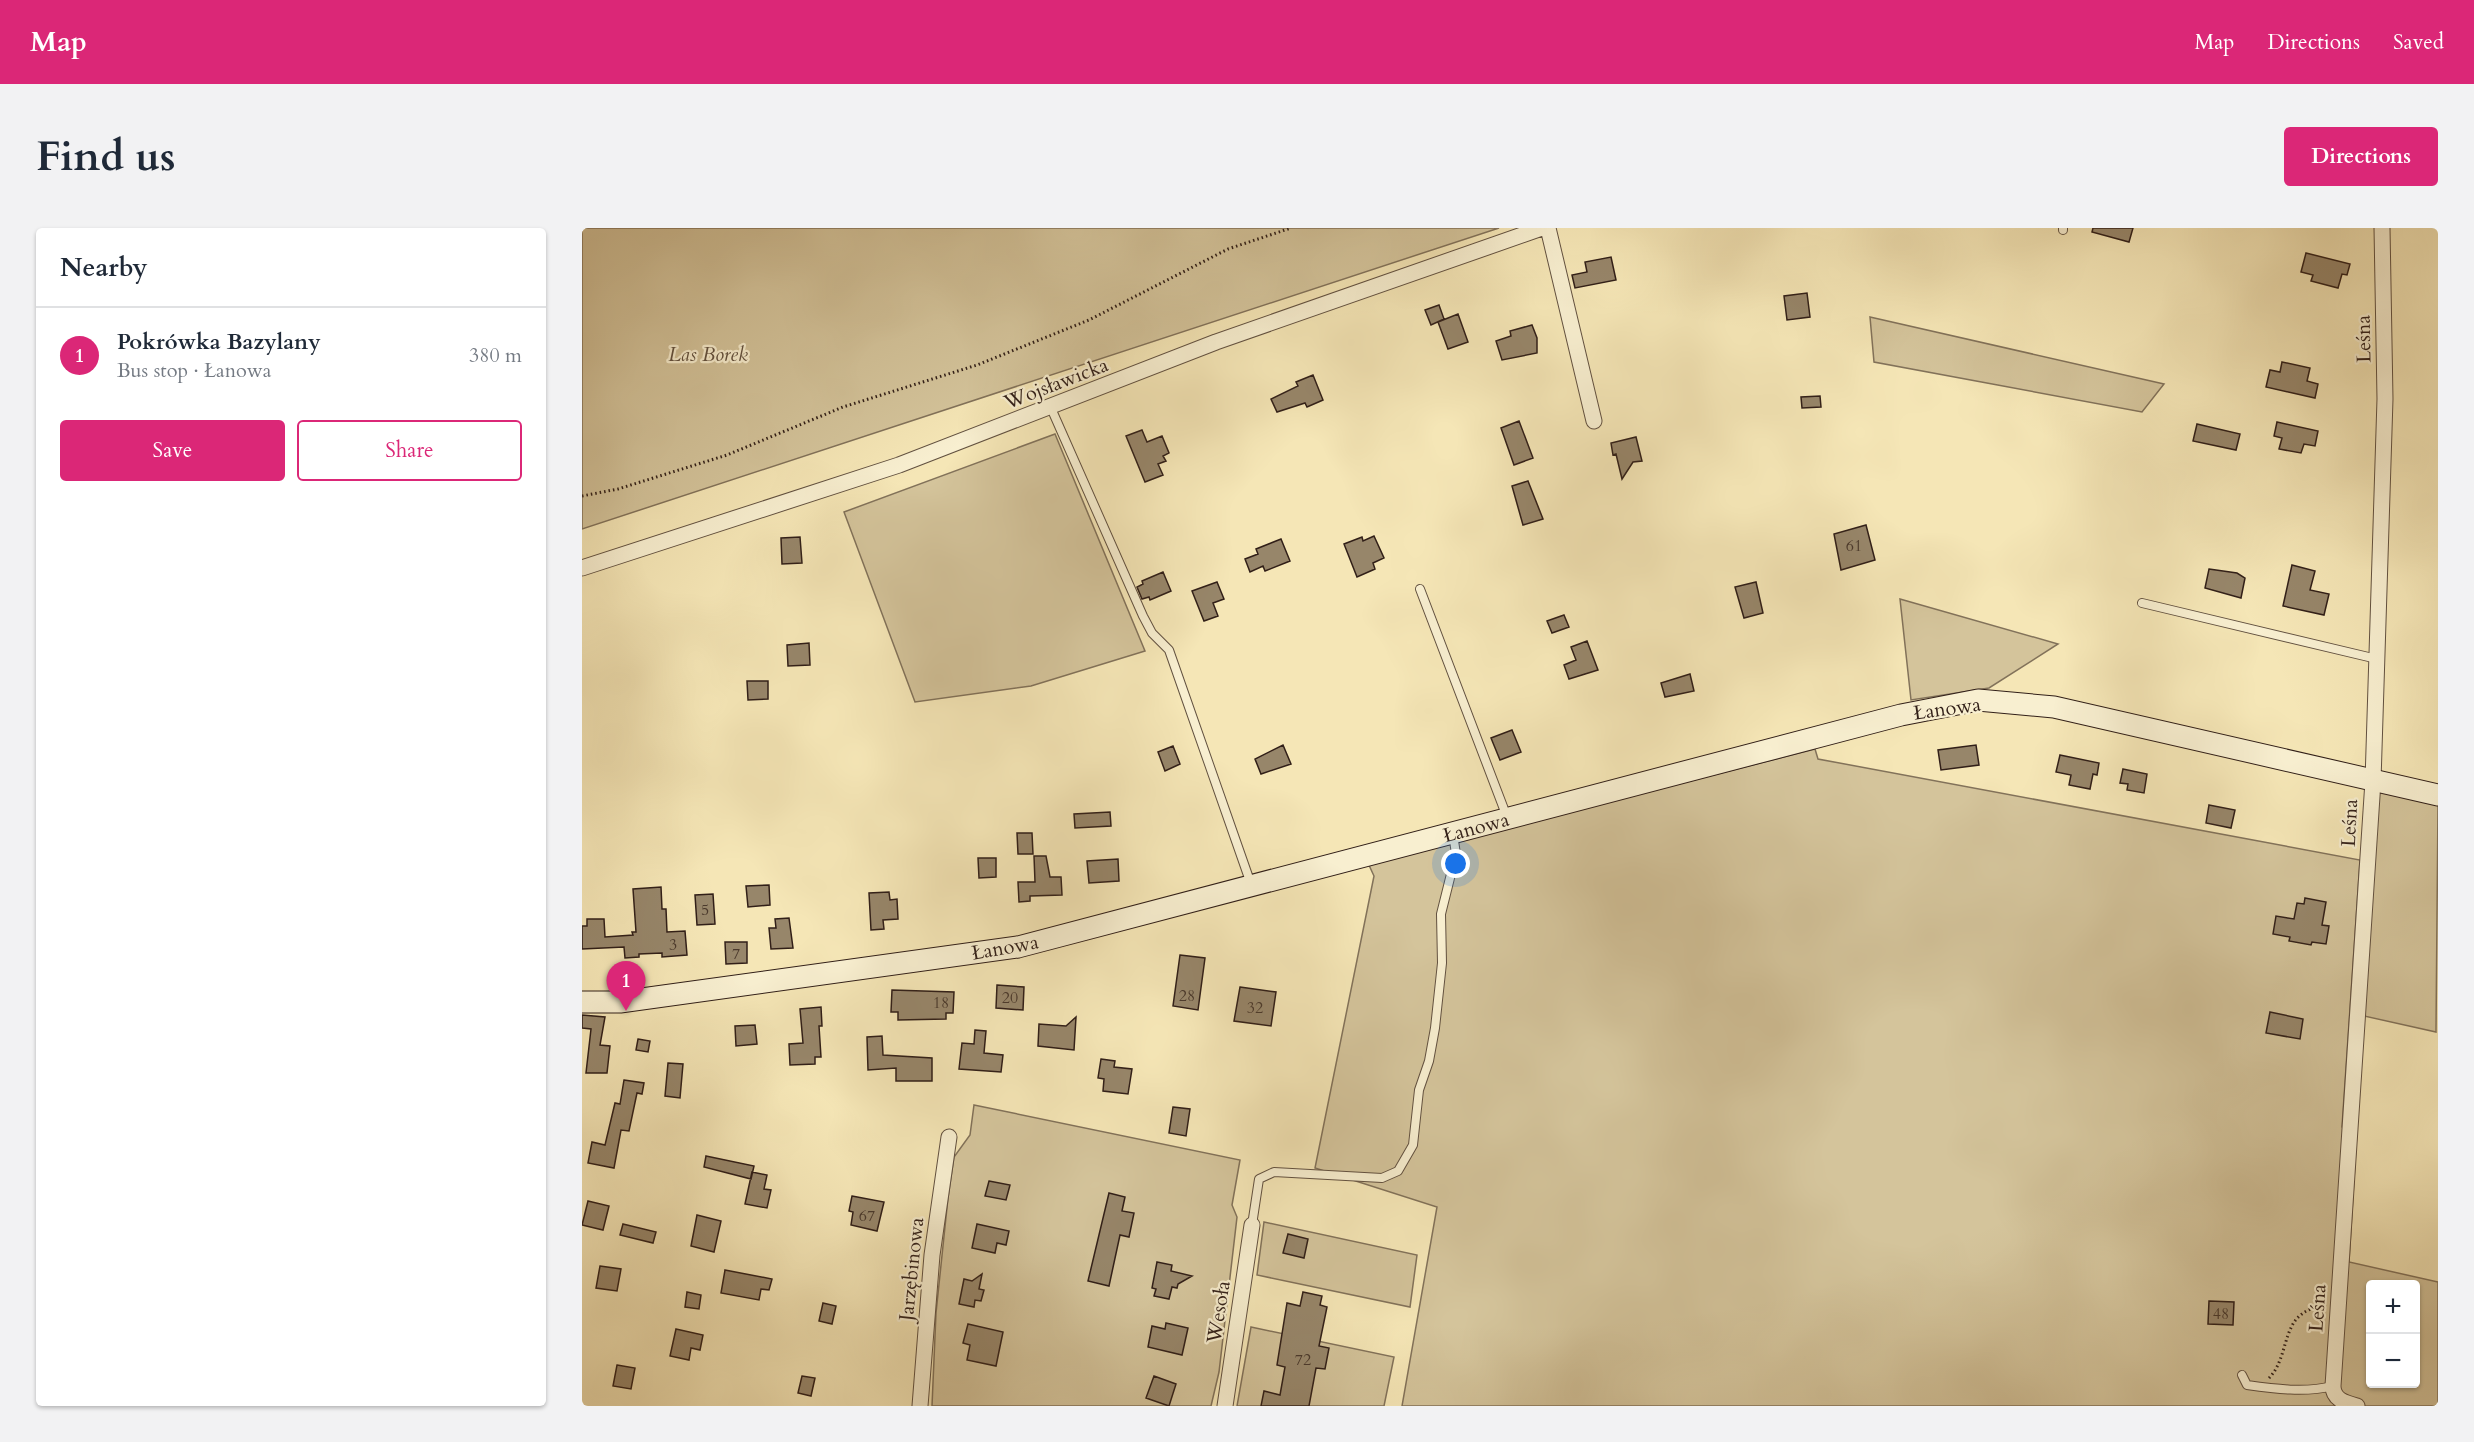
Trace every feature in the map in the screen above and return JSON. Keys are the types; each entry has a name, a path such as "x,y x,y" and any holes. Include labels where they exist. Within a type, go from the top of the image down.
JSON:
{"street":[{"name":"Wojsławicka","path":"582,568 899,465 1051,408 1216,342 1542,228"},
{"path":"1548,228 1594,421"},
{"name":"Leśna","path":"2333,1386 2377,659 2385,399 2382,228"},
{"name":"Łanowa","path":"582,1002 620,1002 1018,947 1901,715 1978,700 2054,707 2438,795"},
{"name":"Jarzębinowa","path":"920,1406 932,1255 949,1137"},
{"name":"Wesoła","path":"1225,1406 1252,1225"},
{"path":"2333,1386 2333,1392 2341,1401 2357,1406"}],"lane":[{"path":"1051,408 1143,616 1152,633 1168,650 1252,885"},
{"path":"1419,588 1507,818"},
{"path":"2142,603 2377,659"},
{"path":"1252,1225 1259,1179 1274,1173 1382,1179 1398,1171 1413,1145 1419,1090 1429,1061 1435,1028 1442,963 1441,914 1456,854 1453,832"},
{"path":"2242,1376 2247,1385 2296,1390 2333,1386"}],"path":[{"path":"582,496 618,489 727,455 843,407 977,365 1089,320 1228,249 1291,228"},
{"path":"2257,1386 2274,1373 2285,1351 2293,1323 2301,1314 2339,1297"}],"green space":[{"name":"Las Borek","path":"582,228 1499,228 582,529"},
{"path":"1870,317 2164,384 2142,412 1874,362"},
{"path":"1055,434 1145,651 1031,686 915,702 844,512"},
{"path":"1900,599 2058,644 1989,688 1911,700"},
{"path":"1815,749 1818,759 2360,860 2342,1127 2357,1130 2349,1262 2438,1282 2438,1406 1402,1406 1437,1207 1315,1168 1374,876 1368,863"},
{"path":"2379,790 2438,803 2436,1032 2364,1016"},
{"path":"974,1105 1240,1160 1232,1205 1237,1217 1219,1372 1211,1406 932,1406 936,1313 948,1198 954,1157 970,1135"},
{"path":"1264,1222 1417,1255 1410,1307 1257,1275"},
{"path":"1251,1327 1394,1357 1384,1406 1237,1406"}],"building":[{"path":"2093,228 2133,228 2129,242 2092,232"},
{"path":"2306,253 2350,264 2347,275 2342,274 2338,288 2311,281 2313,275 2301,272"},
{"path":"1611,257 1616,280 1575,288 1572,275 1587,272 1585,262"},
{"path":"1807,293 1810,317 1787,320 1784,296"},
{"path":"1439,305 1444,319 1431,325 1425,310"},
{"path":"1458,314 1468,342 1448,349 1438,322"},
{"path":"1532,325 1537,338 1537,353 1502,360 1496,341 1511,336 1510,331"},
{"path":"2282,362 2310,368 2307,381 2318,384 2315,398 2266,387 2270,370 2280,372"},
{"path":"1313,375 1323,400 1307,407 1305,403 1277,412 1271,399 1298,386 1296,382"},
{"path":"1820,396 1821,407 1802,408 1801,397"},
{"path":"1519,421 1533,458 1514,465 1501,428"},
{"path":"2277,422 2318,431 2315,446 2304,444 2301,453 2279,449 2282,438 2274,436"},
{"path":"2197,424 2240,434 2236,450 2193,441"},
{"path":"1142,430 1147,442 1162,436 1169,453 1163,456 1166,461 1158,464 1163,475 1145,482 1126,436"},
{"path":"1636,437 1642,461 1633,462 1622,479 1611,443"},
{"path":"1528,481 1543,519 1523,525 1512,486"},
{"path":"1866,525 1875,560 1841,570 1834,534"},
{"path":"1374,536 1384,558 1373,563 1375,569 1357,577 1344,544 1362,537 1363,541"},
{"path":"800,537 802,563 782,564 781,538"},
{"path":"1281,539 1290,561 1265,571 1263,566 1250,572 1245,559 1258,554 1256,549"},
{"path":"2292,565 2315,571 2310,590 2329,594 2324,615 2283,606"},
{"path":"2209,569 2237,573 2245,578 2241,598 2205,588"},
{"path":"1163,572 1171,591 1150,600 1149,597 1142,599 1137,587 1143,584 1142,581"},
{"path":"1217,582 1224,599 1213,603 1218,616 1204,621 1192,591"},
{"path":"1756,582 1763,613 1744,618 1735,587"},
{"path":"1564,615 1569,627 1552,633 1547,621"},
{"path":"1587,641 1598,670 1569,679 1564,665 1576,660 1571,647"},
{"path":"809,643 810,665 788,666 787,645"},
{"path":"1690,674 1694,691 1665,697 1661,683"},
{"path":"747,681 768,681 768,699 748,700"},
{"path":"1512,730 1521,752 1500,760 1491,738"},
{"path":"1283,745 1291,764 1261,774 1255,759"},
{"path":"1976,745 1979,765 1941,770 1938,750"},
{"path":"1173,746 1180,764 1165,771 1158,752"},
{"path":"2060,755 2099,763 2097,775 2093,774 2090,789 2069,785 2071,775 2056,772"},
{"path":"2123,769 2147,774 2144,793 2127,790 2128,784 2120,783"},
{"path":"2209,805 2235,810 2231,828 2206,823"},
{"path":"1110,812 1111,826 1075,828 1074,814"},
{"path":"1017,833 1032,833 1033,854 1018,854"},
{"path":"1034,856 1046,856 1050,877 1061,877 1062,895 1030,896 1030,901 1019,902 1018,882 1035,882"},
{"path":"978,858 996,858 996,877 979,878"},
{"path":"1118,859 1119,881 1089,883 1087,861"},
{"path":"769,885 770,905 748,907 746,886"},
{"path":"661,887 662,909 666,909 667,932 685,931 687,955 662,957 662,953 639,954 639,957 625,958 624,947 582,949 582,926 587,926 587,919 604,919 605,937 633,935 632,932 636,932 633,889"},
{"path":"889,892 890,900 897,899 898,919 883,920 884,929 871,930 869,893"},
{"path":"713,894 715,924 697,925 695,895"},
{"path":"2305,898 2326,902 2322,925 2329,926 2326,944 2312,942 2311,945 2289,941 2290,937 2273,934 2276,916 2294,919 2297,903 2304,904"},
{"path":"789,918 793,948 771,949 769,928 776,928 775,919"},
{"path":"725,942 747,942 747,963 726,964"},
{"path":"1180,955 1205,958 1198,1010 1173,1006"},
{"path":"997,985 1024,987 1023,1010 996,1008"},
{"path":"1240,987 1276,992 1271,1026 1234,1021"},
{"path":"892,990 954,992 953,1013 946,1013 946,1019 898,1020 898,1012 891,1012"},
{"path":"821,1007 822,1026 819,1026 821,1057 815,1057 815,1064 790,1065 789,1044 803,1043 800,1009"},
{"path":"2270,1012 2303,1019 2300,1039 2266,1033"},
{"path":"582,1015 605,1017 600,1045 610,1046 607,1073 586,1073 591,1029 582,1028"},
{"path":"1076,1017 1074,1050 1038,1046 1039,1024 1066,1026"},
{"path":"755,1025 757,1044 736,1046 735,1026"},
{"path":"975,1030 986,1031 984,1053 1003,1055 1001,1072 959,1069 962,1043 974,1044"},
{"path":"882,1036 883,1055 932,1058 932,1081 896,1081 896,1068 868,1070 867,1037"},
{"path":"638,1039 650,1041 648,1052 636,1050"},
{"path":"1101,1059 1115,1061 1114,1067 1132,1069 1128,1094 1103,1091 1104,1079 1098,1078"},
{"path":"668,1063 683,1064 680,1098 665,1096"},
{"path":"624,1080 644,1083 642,1094 637,1093 629,1131 621,1130 614,1168 588,1163 592,1142 605,1145 615,1103 620,1104"},
{"path":"1173,1107 1190,1109 1186,1136 1169,1133"},
{"path":"706,1156 754,1166 751,1179 704,1167"},
{"path":"752,1172 767,1175 764,1189 771,1190 767,1208 745,1204"},
{"path":"989,1181 1010,1185 1006,1200 985,1196"},
{"path":"1109,1193 1125,1197 1122,1211 1134,1213 1129,1237 1120,1235 1109,1286 1088,1281"},
{"path":"852,1196 884,1202 877,1231 851,1225 853,1212 849,1211"},
{"path":"588,1201 609,1206 603,1230 582,1225"},
{"path":"697,1215 721,1221 714,1252 691,1246"},
{"path":"623,1224 656,1232 653,1243 620,1235"},
{"path":"977,1224 1009,1231 1006,1245 997,1243 995,1253 972,1248"},
{"path":"1288,1234 1308,1239 1304,1258 1283,1253"},
{"path":"1157,1262 1172,1265 1171,1271 1192,1276 1178,1284 1177,1288 1172,1287 1169,1299 1154,1296 1156,1289 1152,1288"},
{"path":"600,1266 621,1269 617,1291 596,1288"},
{"path":"725,1270 772,1279 769,1290 761,1289 759,1300 721,1293"},
{"path":"982,1274 979,1289 984,1290 981,1301 975,1300 974,1307 959,1304 964,1279 972,1281"},
{"path":"687,1292 701,1295 699,1309 685,1307"},
{"path":"1303,1292 1322,1296 1320,1305 1327,1307 1319,1346 1329,1348 1325,1369 1316,1368 1309,1406 1261,1406 1264,1391 1280,1395 1285,1367 1277,1365 1287,1303 1300,1306"},
{"path":"2209,1301 2234,1302 2233,1325 2208,1324"},
{"path":"823,1303 836,1306 832,1324 819,1321"},
{"path":"1166,1323 1188,1328 1182,1355 1148,1347 1152,1326 1165,1329"},
{"path":"968,1324 1003,1332 996,1366 967,1360 970,1345 963,1343"},
{"path":"676,1329 703,1335 700,1350 691,1348 689,1360 670,1356"},
{"path":"617,1365 635,1368 631,1389 613,1386"},
{"path":"802,1376 815,1378 811,1396 798,1393"},
{"path":"1154,1376 1176,1384 1169,1406 1146,1398"}],"place":[{"name":"Pokrówka Bazylany","path":"626,1011"}]}
